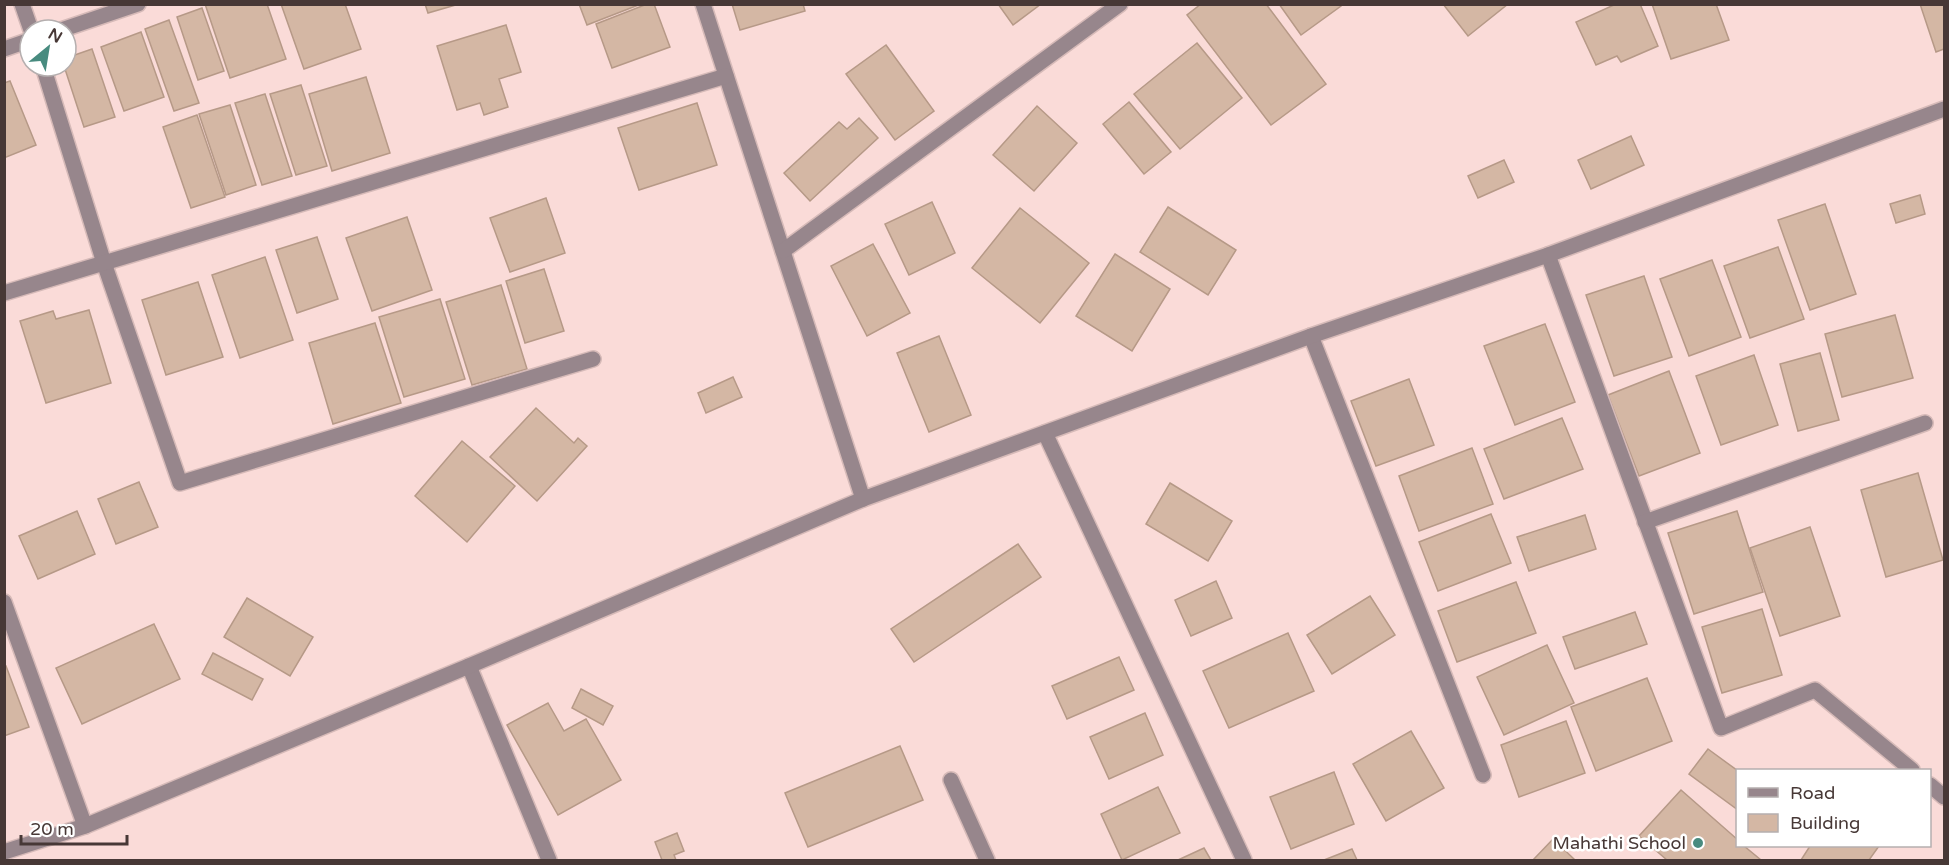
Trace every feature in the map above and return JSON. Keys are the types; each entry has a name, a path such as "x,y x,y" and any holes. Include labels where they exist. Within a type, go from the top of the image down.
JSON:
{"street":[{"path":"78,24 138,4"},
{"path":"703,4 863,499"},
{"path":"783,251 1120,4"},
{"path":"4,293 726,76"},
{"path":"47,78 104,263 180,483 593,359"},
{"path":"4,852 85,826 863,499 1311,336 1548,255 1944,109"},
{"path":"1548,255 1721,728 1815,690 1910,769"},
{"path":"1311,336 1483,775"},
{"path":"1645,522 1925,423"},
{"path":"1045,433 1244,861"},
{"path":"4,602 85,826"},
{"path":"470,666 549,861"},
{"path":"951,780 987,861"},
{"path":"1931,787 1944,797"}],"building":[{"path":"205,4 267,4 286,59 230,78"},
{"path":"281,4 345,4 361,49 304,69"},
{"path":"425,4 459,4 428,13"},
{"path":"579,4 641,4 587,25"},
{"path":"647,4 654,4 670,47 612,68 596,24"},
{"path":"732,4 803,4 805,11 740,30"},
{"path":"998,4 1041,4 1013,25"},
{"path":"1201,4 1266,4 1326,84 1271,125 1187,15"},
{"path":"1279,4 1340,4 1341,6 1301,35"},
{"path":"1443,4 1508,4 1468,36"},
{"path":"1616,4 1640,4 1658,46 1621,62 1617,56 1596,65 1576,22"},
{"path":"1652,4 1716,4 1729,40 1671,59"},
{"path":"1920,4 1944,4 1944,49 1936,52"},
{"path":"202,8 224,71 198,80 177,17"},
{"path":"169,20 199,103 174,111 145,29"},
{"path":"506,25 521,72 499,79 508,107 484,115 480,103 457,110 437,46"},
{"path":"141,32 164,97 124,111 101,47"},
{"path":"1197,43 1242,98 1180,149 1134,94"},
{"path":"886,45 934,111 895,140 846,74"},
{"path":"92,49 115,117 84,127 68,78 78,78 78,54"},
{"path":"366,77 390,153 332,171 309,94"},
{"path":"10,81 36,145 4,158 4,83"},
{"path":"301,85 327,166 296,175 270,94"},
{"path":"265,94 292,176 262,185 235,103"},
{"path":"1129,102 1171,152 1144,174 1103,124"},
{"path":"697,103 717,165 639,190 618,128"},
{"path":"230,105 256,185 226,195 199,114"},
{"path":"1037,106 1077,143 1034,191 993,155"},
{"path":"197,115 225,197 191,208 163,127"},
{"path":"859,118 878,138 810,201 784,173 839,122 847,129"},
{"path":"1631,136 1644,165 1591,189 1578,160"},
{"path":"1504,160 1514,182 1478,198 1468,176"},
{"path":"1920,195 1925,214 1896,223 1890,204"},
{"path":"546,198 565,253 510,272 490,218"},
{"path":"932,202 955,253 909,275 885,224"},
{"path":"1825,204 1856,294 1810,310 1778,220"},
{"path":"1168,207 1236,250 1208,295 1140,252"},
{"path":"1020,208 1089,263 1040,323 972,268"},
{"path":"407,217 432,290 372,311 346,238"},
{"path":"317,237 338,299 297,313 276,250"},
{"path":"873,244 910,313 867,336 831,266"},
{"path":"1778,247 1804,319 1750,338 1724,266"},
{"path":"1115,254 1170,289 1132,351 1076,316"},
{"path":"265,257 293,340 240,358 212,275"},
{"path":"1712,260 1741,337 1689,356 1660,279"},
{"path":"544,269 564,331 525,343 506,281"},
{"path":"1644,276 1672,357 1614,376 1586,295"},
{"path":"198,282 223,357 166,375 142,300"},
{"path":"501,285 527,369 472,385 446,302"},
{"path":"440,299 465,379 404,397 379,317"},
{"path":"89,310 111,383 46,403 20,321 53,311 56,319"},
{"path":"1895,315 1913,378 1842,397 1825,334"},
{"path":"375,323 401,403 333,424 309,343"},
{"path":"1545,324 1575,402 1515,425 1484,346"},
{"path":"939,336 971,415 929,432 897,353"},
{"path":"1820,353 1839,420 1798,431 1780,364"},
{"path":"1754,355 1778,425 1721,445 1696,376"},
{"path":"1669,371 1700,453 1639,476 1608,395"},
{"path":"733,377 742,397 706,413 698,393"},
{"path":"1409,379 1434,445 1376,466 1351,401"},
{"path":"536,408 574,443 578,438 587,446 537,501 490,457"},
{"path":"1562,418 1583,469 1504,499 1484,449"},
{"path":"462,441 515,486 467,542 415,496"},
{"path":"1472,448 1493,504 1419,531 1399,476"},
{"path":"1918,473 1943,560 1886,577 1861,490"},
{"path":"139,482 158,527 116,544 98,499"},
{"path":"1170,483 1232,521 1208,561 1146,524"},
{"path":"77,511 95,554 38,579 19,536"},
{"path":"1737,511 1763,592 1694,614 1668,533"},
{"path":"1491,514 1511,563 1438,591 1419,542"},
{"path":"1585,515 1596,549 1529,571 1517,537"},
{"path":"1810,527 1840,616 1780,636 1750,548"},
{"path":"1018,544 1041,577 914,662 891,629"},
{"path":"1216,581 1232,618 1191,636 1175,600"},
{"path":"1516,582 1536,633 1457,662 1438,611"},
{"path":"1370,596 1395,635 1332,674 1307,635"},
{"path":"247,598 313,637 290,676 224,637"},
{"path":"1762,609 1782,675 1722,693 1702,627"},
{"path":"1635,612 1647,644 1575,669 1563,637"},
{"path":"154,624 180,679 82,724 56,668"},
{"path":"1288,633 1314,691 1229,728 1203,671"},
{"path":"1547,645 1574,703 1504,735 1477,677"},
{"path":"213,653 263,679 252,700 202,674"},
{"path":"1119,657 1134,690 1067,719 1052,686"},
{"path":"6,666 29,727 4,736 4,667"},
{"path":"1647,678 1672,741 1596,771 1571,707"},
{"path":"581,689 613,706 603,725 572,708"},
{"path":"548,703 564,731 586,719 621,780 558,815 507,725"},
{"path":"1145,713 1163,755 1109,779 1090,737"},
{"path":"1566,721 1585,773 1519,797 1501,745"},
{"path":"1411,731 1444,788 1386,821 1353,764"},
{"path":"900,746 923,800 808,847 785,793"},
{"path":"1708,749 1736,770 1736,809 1689,774"},
{"path":"1334,772 1354,824 1291,849 1270,797"},
{"path":"1158,787 1180,833 1122,860 1101,814"},
{"path":"1681,790 1736,838 1736,847 1745,847 1761,860 1667,860 1639,836"},
{"path":"677,833 684,851 674,855 676,860 662,860 655,842"},
{"path":"1553,839 1575,860 1533,860"},
{"path":"1809,847 1878,847 1869,860 1801,860"},
{"path":"1204,848 1211,860 1178,860"},
{"path":"1352,849 1357,860 1324,860"}],"place":[{"name":"Mahathi School","path":"1698,843"}]}
